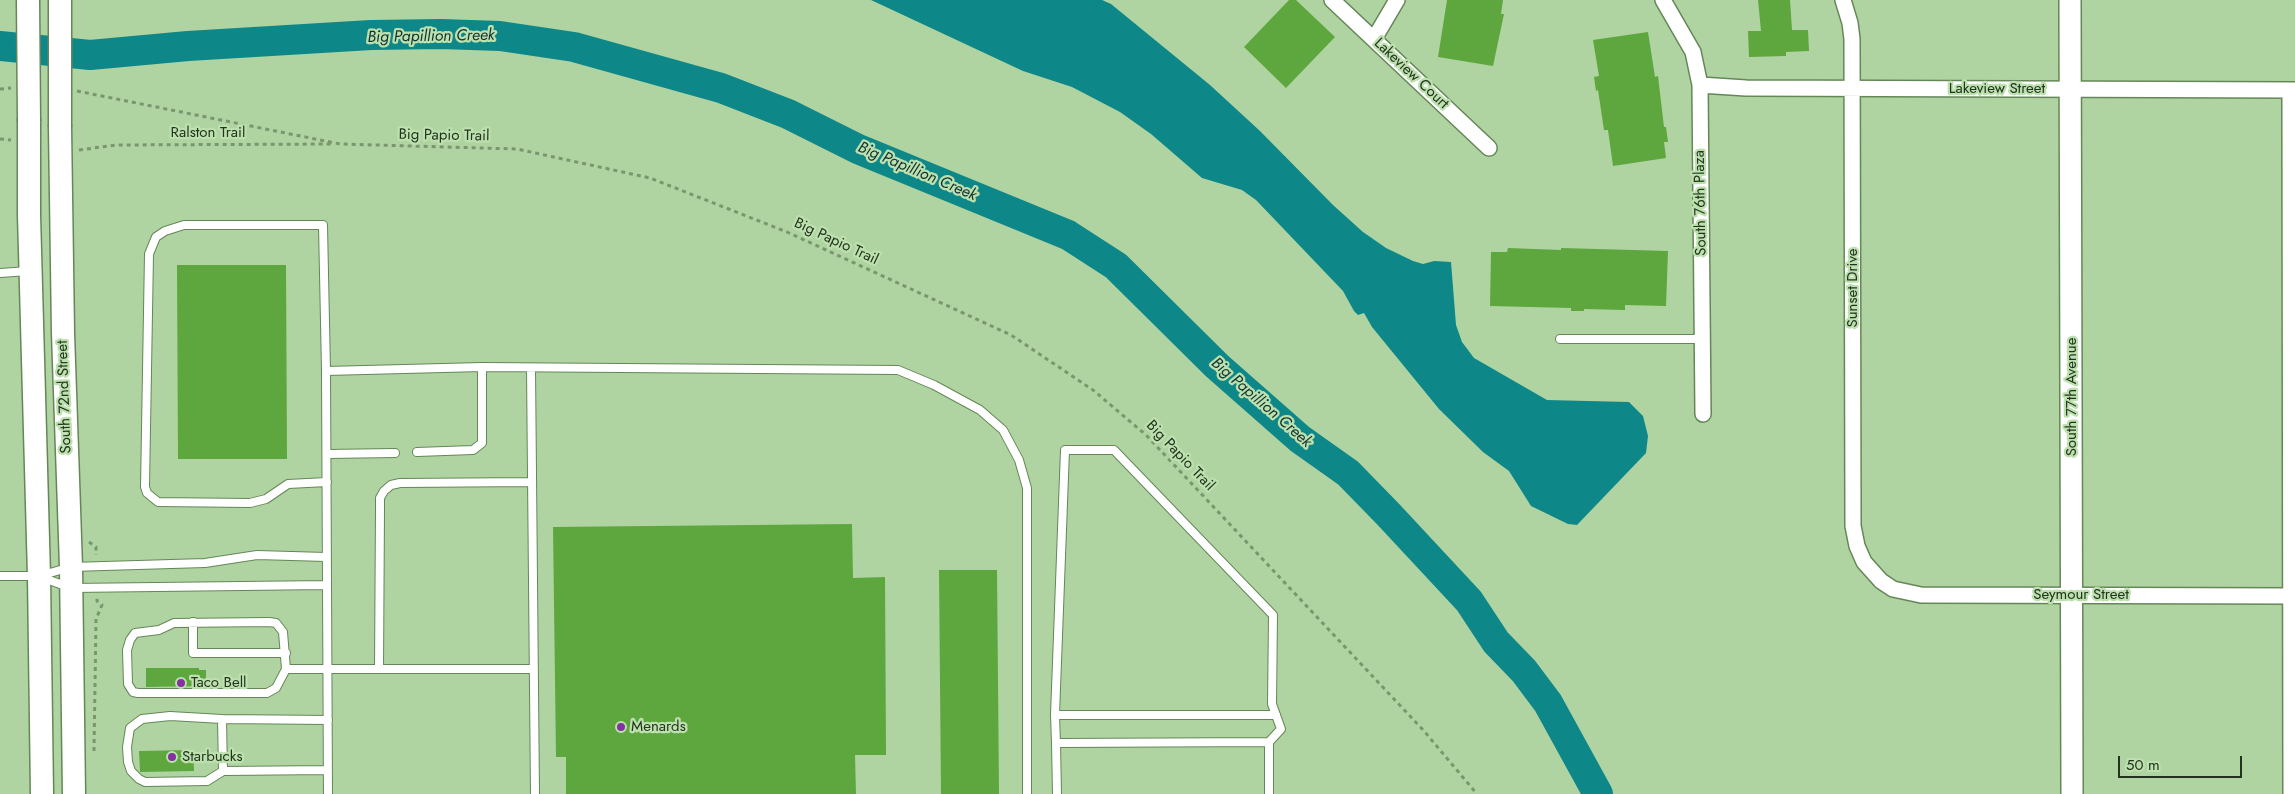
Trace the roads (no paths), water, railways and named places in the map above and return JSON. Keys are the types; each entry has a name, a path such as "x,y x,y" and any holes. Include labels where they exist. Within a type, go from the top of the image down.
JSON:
{"main road":[{"path":"28,0 30,271 40,576 42,794"},
{"name":"South 72nd Street","path":"60,0 62,333 71,577 74,794"}],"street":[{"name":"Lakeview Court","path":"1332,0 1489,148"},
{"path":"1374,39 1397,0"},
{"name":"South 76th Plaza","path":"1663,0 1693,52 1700,85 1703,414"},
{"name":"Sunset Drive","path":"1843,0 1850,23 1852,89 1853,526 1857,546 1864,562 1873,573"},
{"name":"South 77th Avenue","path":"2070,0 2073,595 2072,794"},
{"name":"Lakeview Street","path":"1700,85 1746,88 1852,89 2292,90"},
{"path":"2291,794 2292,90"},
{"name":"Seymour Street","path":"1873,573 1893,588 1912,594 2292,596"}],"lane":[{"path":"327,482 288,484 266,498 250,504 158,502 147,493 145,487 149,254 156,237 165,231 184,225 323,225 327,454 328,794"},
{"path":"0,273 30,271"},
{"path":"1560,340 1702,339"},
{"path":"417,452 473,450 482,443 482,367"},
{"path":"326,371 482,367 898,370 934,385 980,410 1003,430 1019,460 1027,488 1027,794"},
{"path":"531,368 535,794"},
{"path":"1057,794 1055,714 1065,450 1114,450 1273,615 1272,704 1281,729 1269,742 1269,794"},
{"path":"327,454 395,453"},
{"path":"379,669 380,498 384,491 391,485 400,483 532,482"},
{"path":"40,576 71,577 205,563 258,555 326,557"},
{"path":"0,576 327,585"},
{"path":"193,622 193,654 286,653"},
{"path":"174,623 276,623 283,632 286,653 286,669 276,688 267,693 143,694 133,692 128,684 127,650 132,636 139,631 159,630 174,623"},
{"path":"286,669 534,669"},
{"path":"1055,714 1276,715"},
{"path":"328,720 222,719 170,716 142,719 130,728 127,747 131,771 139,779 146,782 207,781 223,771 328,770"},
{"path":"222,719 223,771"},
{"path":"1056,744 1269,742"}],"water":[{"path":"871,0 1102,0 1111,4 1210,85 1363,232 1386,248 1413,261 1423,264 1434,261 1451,262 1456,325 1462,342 1474,358 1547,400 1629,402 1643,416 1648,436 1646,453 1577,525 1568,524 1531,506 1509,471 1483,452 1439,409 1372,327 1364,313 1358,315 1354,311 1343,291 1256,200 1242,190 1202,178 1151,134 1120,112 1072,87 1023,71"}],"waterway":[{"name":"Big Papillion Creek","path":"0,46 90,55 188,46 371,35 441,34 500,36 574,47 721,88 788,114 858,149 1068,235 1116,266 1217,366 1300,439 1348,473 1388,514 1469,601 1496,642 1524,671 1548,703 1598,794"}],"place":[{"name":"Taco Bell","path":"181,683"},
{"name":"Menards","path":"621,727"},
{"name":"Starbucks","path":"172,757"}]}
